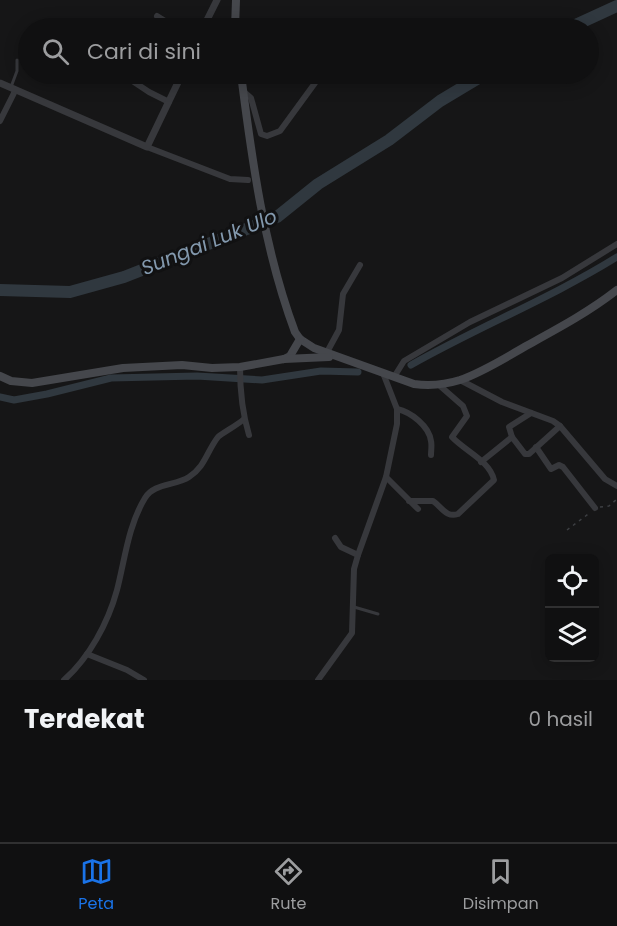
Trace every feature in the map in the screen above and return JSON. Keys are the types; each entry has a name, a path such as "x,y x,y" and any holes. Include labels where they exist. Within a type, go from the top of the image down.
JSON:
{"main road":[{"path":"235,18 236,0"},
{"path":"242,84 256,186 291,322 300,339 326,354 414,384 429,387 439,385 460,380 496,363 600,303 617,290"},
{"path":"284,359 290,356 300,339"},
{"path":"0,376 10,381 32,383 123,368 182,365 212,368 240,367 284,359 337,356"}],"street":[{"path":"208,18 217,0"},
{"path":"0,83 147,147 230,179 248,180"},
{"path":"137,84 169,102"},
{"path":"147,147 177,84"},
{"path":"243,91 251,98 261,134 267,135 280,131 314,84"},
{"path":"0,121 13,90"},
{"path":"394,377 404,361 470,322 562,278 617,244"},
{"path":"326,354 339,330 343,294 360,265"},
{"path":"240,367 244,419 249,435"},
{"path":"318,680 352,633 354,569 357,555 386,477 397,424 397,409 383,373"},
{"path":"460,380 502,402 560,426 605,479 617,486"},
{"path":"410,501 433,501 450,515 458,514 494,480 493,475 482,462 452,437 467,416 463,406 439,385"},
{"path":"397,409 411,414 424,427 431,441 431,455"},
{"path":"531,413 509,427 512,437 525,454 529,454 560,426"},
{"path":"64,680 87,654 107,616 116,592 131,529 146,496 157,488 181,481 194,474 203,465 219,436 244,419"},
{"path":"482,462 512,437"},
{"path":"536,447 551,469 559,465 563,467 595,508"},
{"path":"386,477 418,509"},
{"path":"335,538 341,547 357,555"},
{"path":"87,654 127,670 144,680"}],"lane":[{"path":"13,90 17,60"},
{"path":"354,607 378,614"}],"waterway":[{"name":"Sungai Luk Ulo","path":"591,18 617,6"},
{"name":"Sungai Luk Ulo","path":"0,290 70,292 124,277 277,217 318,184 389,140 440,101 468,84"},
{"path":"411,365 566,286 617,257"},
{"path":"0,397 14,400 111,378 197,376 262,380 321,371 358,372"}]}
